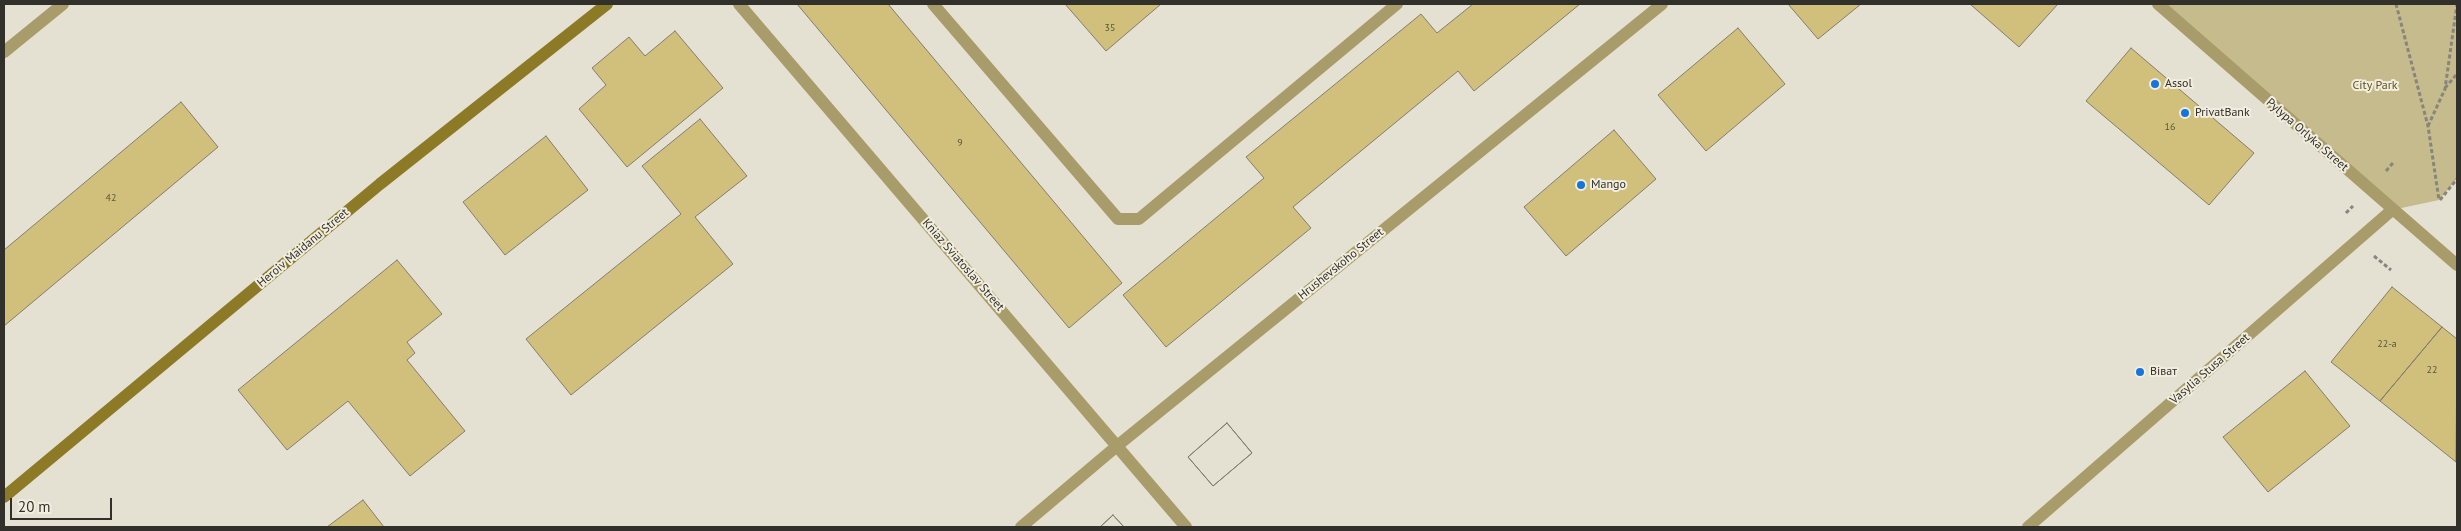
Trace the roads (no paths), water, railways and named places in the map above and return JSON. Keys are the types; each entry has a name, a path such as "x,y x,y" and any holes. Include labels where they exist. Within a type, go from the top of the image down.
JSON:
{"street":[{"path":"4,52 63,4"},
{"name":"Heroiv Maidanu Street","path":"4,497 380,184 607,4"},
{"name":"Kniaz Sviatoslav Street","path":"739,4 1186,527"},
{"path":"933,4 1118,219 1138,219 1397,4"},
{"name":"Hrushevskoho Street","path":"1021,527 1117,446 1662,4"},
{"name":"Pylypa Orlyka Street","path":"2158,4 2457,265"},
{"name":"Vasylia Stusa Street","path":"2028,527 2392,210"}],"place":[{"name":"Assol","path":"2155,84"},
{"name":"PrivatBank","path":"2185,113"},
{"name":"Mango","path":"1581,185"},
{"name":"Віват","path":"2140,372"}],"park label":[{"name":"City Park","path":"2375,86"}]}
